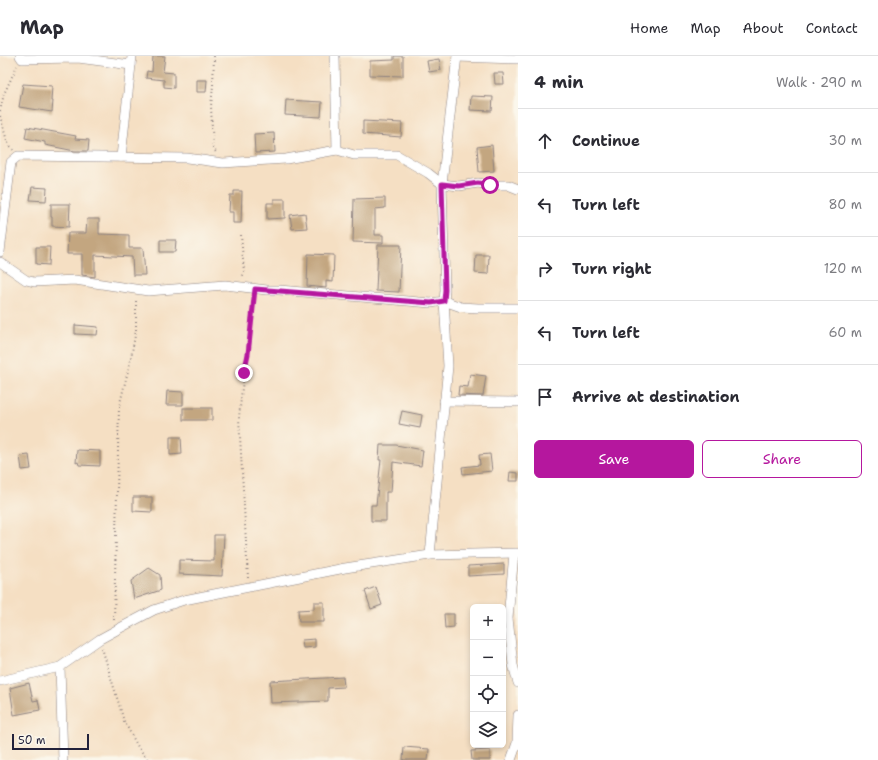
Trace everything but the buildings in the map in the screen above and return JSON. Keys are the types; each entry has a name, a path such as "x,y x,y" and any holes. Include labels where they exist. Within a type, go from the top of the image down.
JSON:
{"street":[{"path":"335,56 337,150"},
{"path":"430,555 448,366 444,301 442,184 456,57 518,59"},
{"path":"21,58 78,58 131,61 121,157"},
{"path":"0,252 11,162 18,156 187,158 223,163 286,159 337,150 354,155 397,155 428,173 442,184 459,186 478,183 508,185 518,189"},
{"path":"0,262 26,280 34,282 75,280 148,291 225,284 255,289 431,303 444,301 461,307 518,308"},
{"path":"444,401 518,402"},
{"path":"0,681 60,667 100,639 165,606 184,600 345,568 430,555 516,554 508,618 518,683"},
{"path":"60,667 63,760"},
{"path":"511,760 517,743 518,715"}],"path":[{"path":"214,56 211,106 213,149 223,163"},
{"path":"0,111 9,83 21,58"},
{"path":"0,116 7,141 18,156"},
{"path":"239,287 244,272 241,235"},
{"path":"113,632 119,407 130,363 136,330 136,289"},
{"path":"249,587 239,418 255,289"},
{"path":"100,639 124,721 138,747 148,760"}],"route":[{"path":"244,373 248,354 255,289 431,303 444,301 442,184 459,186 478,183 490,185"}]}
